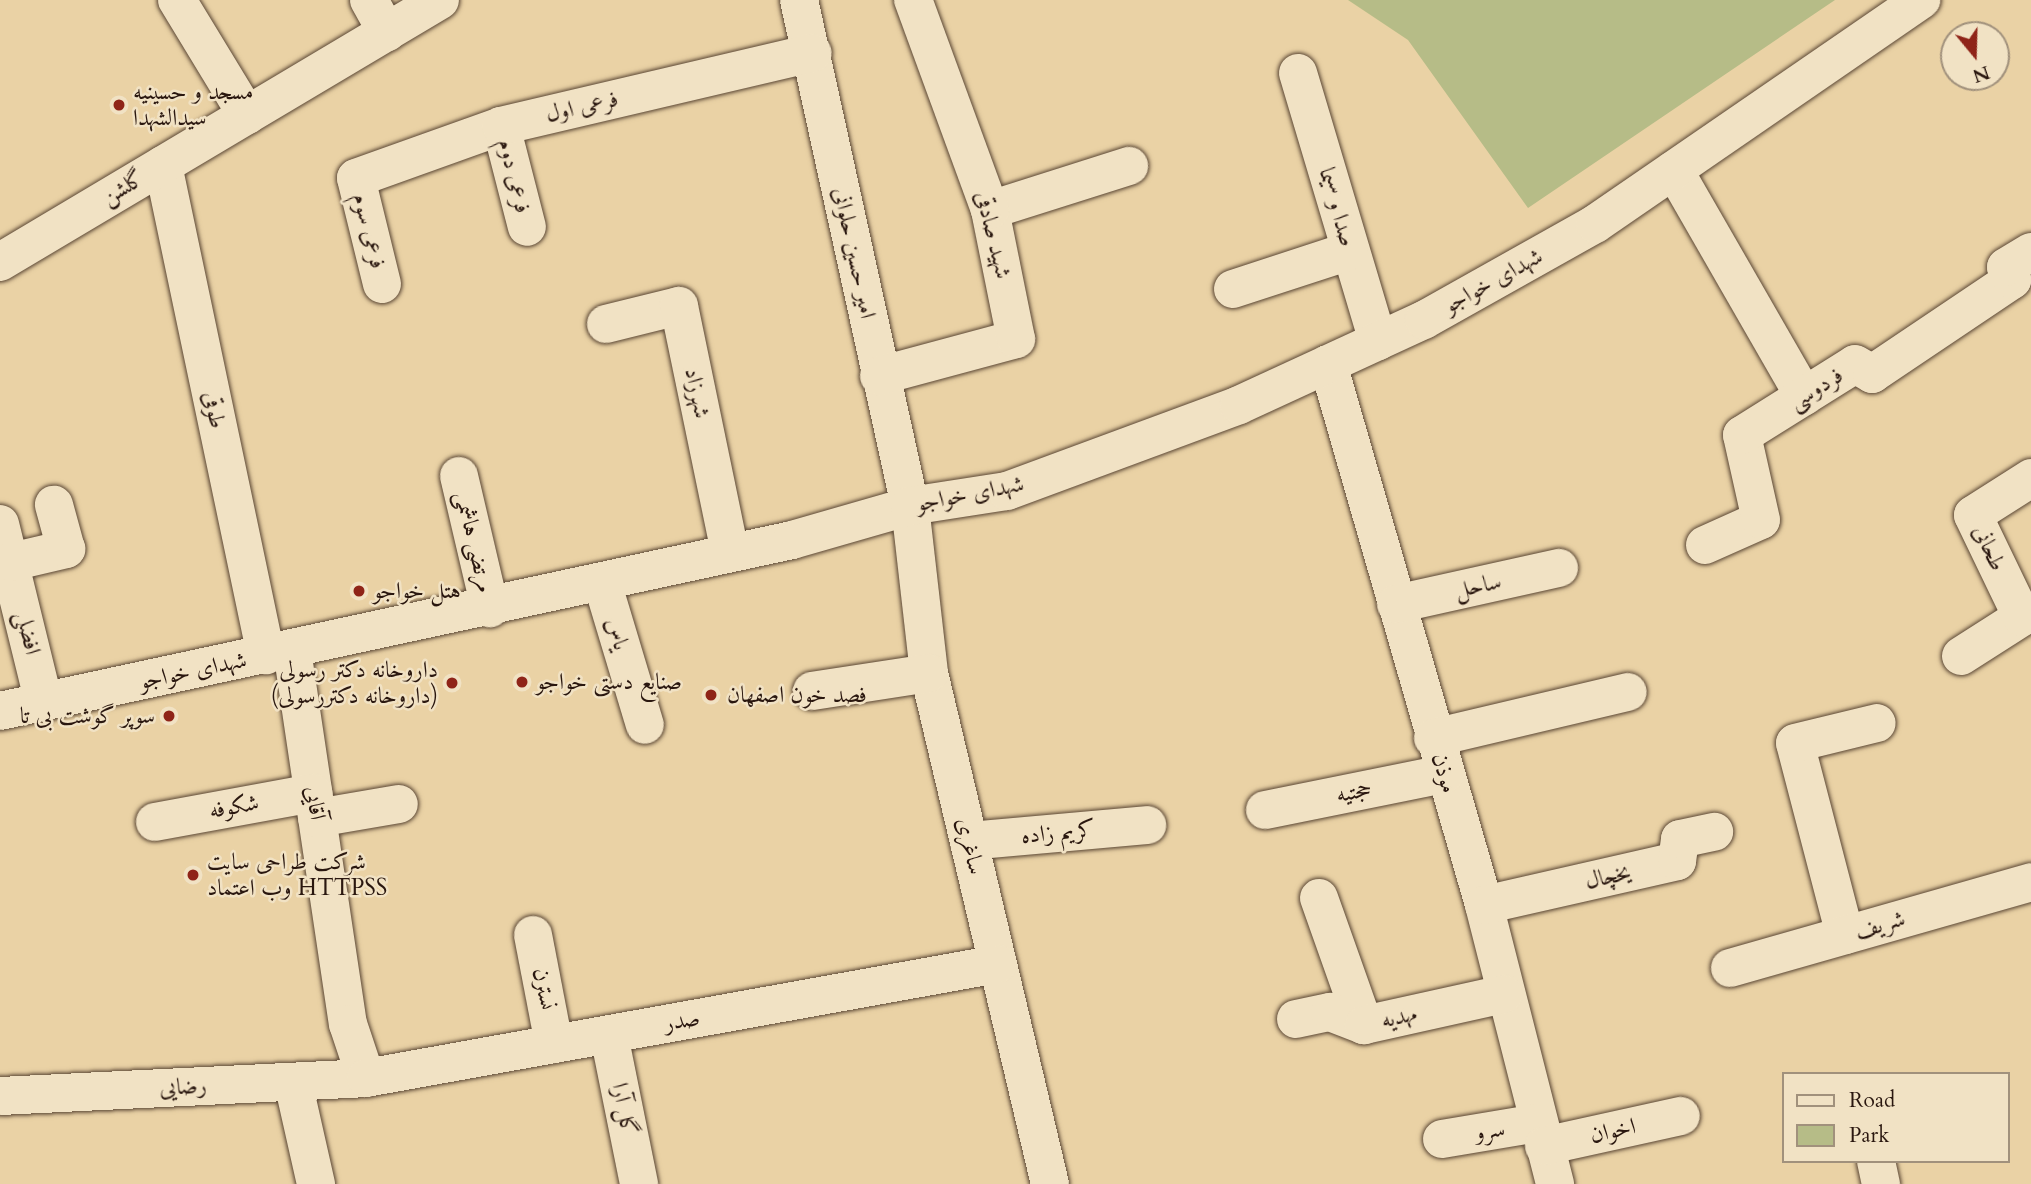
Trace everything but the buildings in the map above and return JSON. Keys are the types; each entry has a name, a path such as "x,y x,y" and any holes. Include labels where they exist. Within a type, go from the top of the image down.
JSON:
{"street":[{"path":"177,0 247,115"},
{"name":"گلشن","path":"0,262 247,115 378,16 440,0"},
{"name":"امیر حسین حلوانی","path":"799,0 813,53 879,376 909,506"},
{"name":"شهید صادقی","path":"879,376 1016,339 990,210 913,0"},
{"name":"شهدای خواجو","path":"0,711 490,608 730,553 909,506 1007,491 1239,405 1378,341 1595,224 1921,0"},
{"name":"فرعی اول","path":"356,178 501,126 813,53"},
{"name":"صدا و سیما","path":"1298,73 1378,341"},
{"name":"فرعی دوم","path":"501,126 527,227"},
{"name":"طوقی","path":"163,165 279,652"},
{"path":"990,210 1129,166"},
{"path":"1674,170 1804,396"},
{"name":"فرعی سوم","path":"356,178 382,284"},
{"path":"1233,289 1349,251"},
{"name":"فردوسی","path":"1705,545 1761,520 1742,435 1855,364 1872,374 2012,280 2006,267 2031,252"},
{"name":"شهرزاد","path":"606,324 679,306 730,553"},
{"name":"موذن","path":"1328,364 1433,738 1484,905 1504,994 1555,1184"},
{"name":"مرتضی هاشمی","path":"459,476 490,608"},
{"name":"طحانی","path":"1961,656 2022,617 1973,515 2031,478"},
{"path":"11,562 66,549 54,505"},
{"name":"ساغری","path":"909,506 929,673 1050,1184"},
{"name":"افضلی","path":"0,524 44,703"},
{"name":"ساحل","path":"1396,604 1559,568"},
{"name":"یاس","path":"602,582 645,725"},
{"name":"آقایی","path":"279,652 315,805 348,1024 366,1078"},
{"path":"812,691 929,673"},
{"path":"1433,738 1628,692"},
{"path":"1845,935 1795,743 1877,723"},
{"name":"حجتیه","path":"1265,810 1444,774"},
{"name":"شکوفه","path":"155,822 315,805 399,804"},
{"name":"کریم زاده","path":"969,841 1147,825"},
{"name":"یخچال","path":"1484,905 1677,861 1680,839 1714,832"},
{"name":"شریف","path":"1730,968 2031,882"},
{"path":"1319,898 1364,1026"},
{"name":"نسترن","path":"533,935 554,1044"},
{"name":"صدر","path":"366,1078 998,964"},
{"name":"مهدیه","path":"1296,1019 1330,1012 1364,1026 1504,994"},
{"name":"گل آرا","path":"609,1035 639,1184"},
{"name":"رضایی","path":"0,1096 366,1078"},
{"path":"293,1082 316,1184"},
{"name":"اخوان","path":"1541,1135 1681,1116"},
{"name":"سرو","path":"1442,1139 1541,1135"},
{"path":"1876,1163 1881,1184"}],"green space":[{"path":"1348,0 1835,0 1528,208 1408,40"}],"place":[{"name":"مسجد و حسینیه سیدالشهدا","path":"119,105"},
{"name":"هتل خواجو","path":"359,591"},
{"name":"صنایع دستی خواجو","path":"522,682"},
{"name":"داروخانه دکتر رسولی (داروخانه دکتررسولی)","path":"452,683"},
{"name":"فصد خون اصفهان","path":"711,695"},
{"name":"سوپر گوشت بی تا","path":"169,716"},
{"name":"شرکت طراحی سایت وب اعتماد HTTPSS","path":"193,875"}]}
